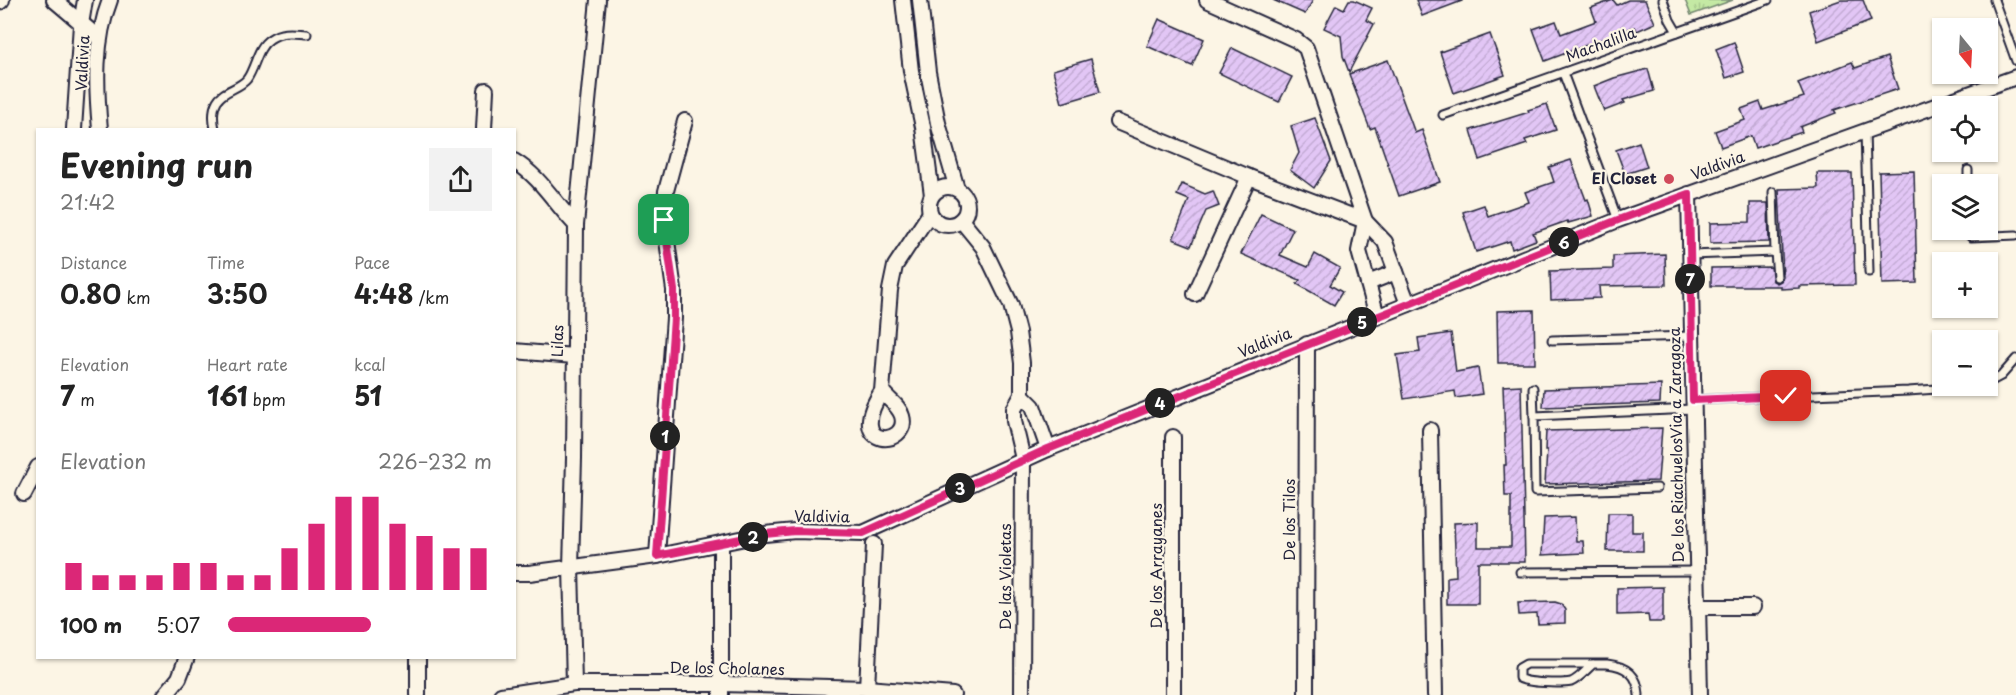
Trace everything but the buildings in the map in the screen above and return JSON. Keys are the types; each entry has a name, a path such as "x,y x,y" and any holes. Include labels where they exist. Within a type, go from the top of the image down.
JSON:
{"street":[{"path":"54,0 99,38"},
{"path":"74,128 81,24 85,0"},
{"name":"Valdivia","path":"100,128 97,75 99,38 110,0"},
{"name":"Lilas","path":"574,684 571,567 576,225 598,0"},
{"path":"903,0 911,71 926,146 932,195"},
{"path":"920,0 928,72 938,123 957,189 967,204 966,213 961,220 950,225 938,223 930,213 929,202 932,195 939,189 948,187 957,189"},
{"path":"1207,0 1296,40 1306,48 1365,221 1385,242 1408,304"},
{"name":"Valdivia","path":"516,573 657,556 765,534 795,531 863,533 1023,459 1618,220 2016,77"},
{"path":"484,128 486,90"},
{"path":"657,556 674,318 674,290 664,220 666,191 685,121"},
{"path":"1117,122 1249,177 1365,221"},
{"path":"516,162 536,177 554,202 576,225"},
{"path":"1195,294 1249,177"},
{"name":"De los RiachuelosVia a Zaragoza","path":"1689,194 1700,695"},
{"path":"882,391 890,290 896,266 930,213"},
{"path":"961,220 982,247 1011,305 1019,342 1022,395 1033,406 1048,449"},
{"path":"1365,221 1359,251 1377,316"},
{"path":"1368,283 1396,272"},
{"name":"De los Tilos","path":"1306,695 1307,344"},
{"path":"516,351 574,356"},
{"name":"De las Violetas","path":"1022,395 1014,409 1014,421 1023,459 1022,695"},
{"path":"1430,430 1435,695"},
{"name":"De los Arrayanes","path":"1173,437 1173,695"},
{"path":"24,494 36,471"},
{"path":"721,690 722,543"},
{"path":"867,688 874,544"},
{"path":"1697,607 1753,607"},
{"path":"165,695 179,678 186,659"},
{"path":"418,659 418,695"},
{"name":"De los Cholanes","path":"501,695 574,684 721,690 867,688 953,695"}],"lane":[{"path":"1663,0 1677,32"},
{"name":"Machalilla","path":"1443,115 1768,0"},
{"path":"1995,0 2016,61"},
{"path":"215,128 213,114 217,102 220,97 242,84 247,78 264,43 284,33 307,34"},
{"path":"1563,73 1618,220"},
{"path":"1865,131 1869,272"},
{"path":"1773,192 1777,278"},
{"path":"1998,236 2016,235"},
{"path":"1690,255 1775,252"},
{"path":"1552,340 1691,336"},
{"path":"1998,378 2016,359"},
{"path":"1533,388 1534,492 1657,488"},
{"path":"1534,416 1932,389"},
{"path":"1520,572 1696,571"},
{"path":"1593,664 1569,682 1526,681 1519,678 1519,668 1526,664 1593,664 1618,665 1629,669 1635,677 1639,695"}],"green space":[{"path":"1685,0 1733,0 1691,15"}],"place":[{"name":"El Closet","path":"1669,179"}],"route":[{"path":"664,220 674,290 674,318 657,556 765,534 795,531 863,533 1023,459 1618,220 1689,194 1693,400 1786,396"}]}
